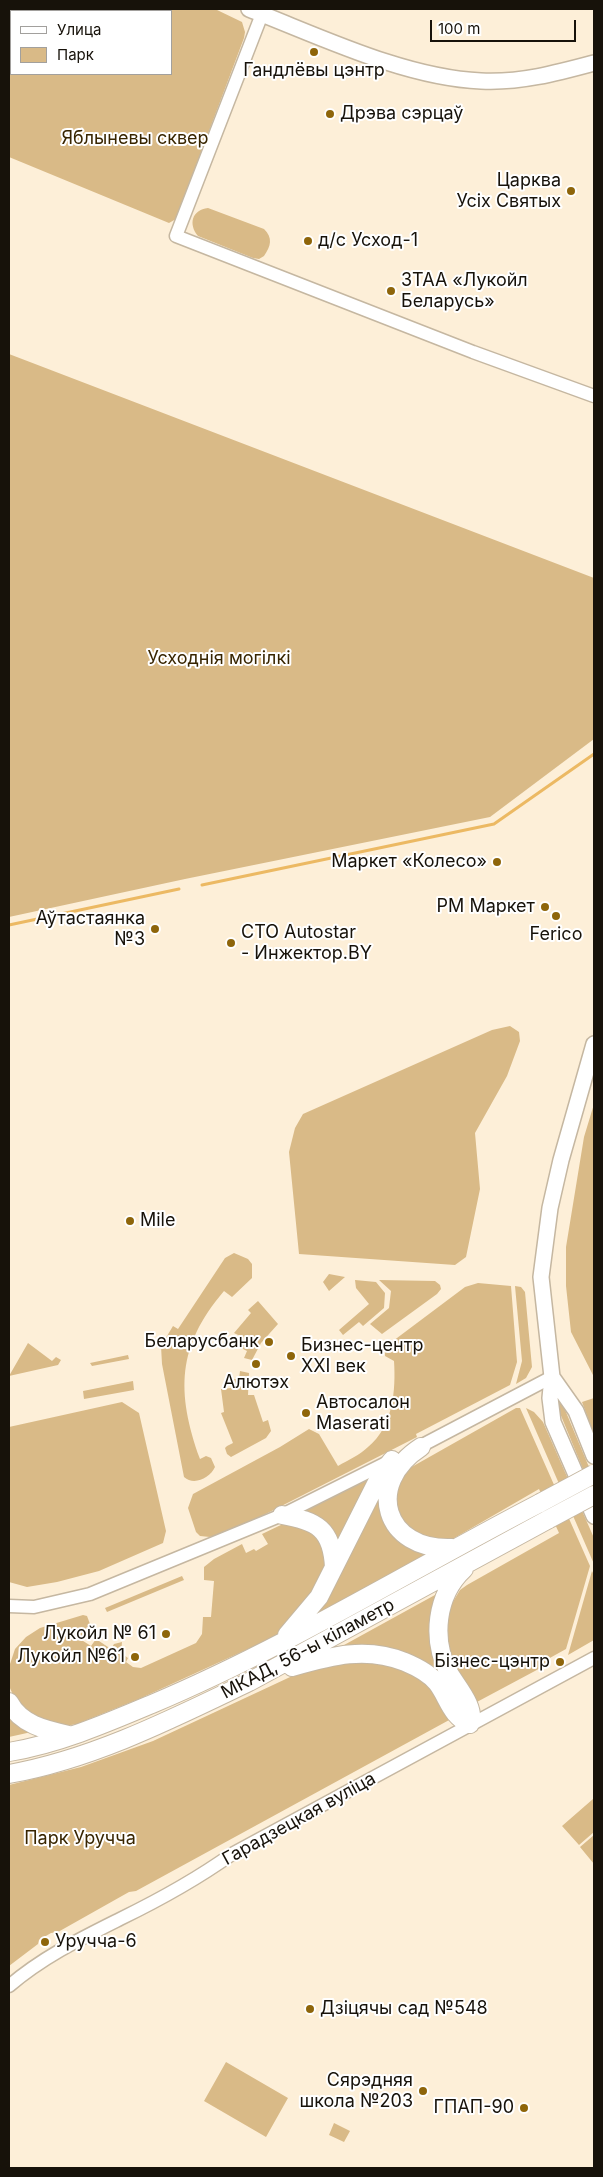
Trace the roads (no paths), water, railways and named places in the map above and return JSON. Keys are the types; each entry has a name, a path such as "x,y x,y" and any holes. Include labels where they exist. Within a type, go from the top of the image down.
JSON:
{"highway":[{"path":"421,1446 411,1453 394,1471 388,1484 388,1508 396,1526 412,1540 435,1549 452,1548"},
{"path":"276,1646 319,1597 381,1474 392,1460"},
{"name":"МКАД, 56-ы кіламетр","path":"9,1752 71,1735 133,1712 211,1679 276,1646 452,1548 594,1474"},
{"name":"МКАД, 56-ы кіламетр","path":"9,1774 76,1757 110,1745 249,1682 549,1520 588,1492"},
{"path":"282,1515 309,1520 320,1526 327,1536 333,1551 334,1567"},
{"path":"249,1682 329,1657 364,1652 381,1654 408,1663 431,1676 456,1715 470,1724 471,1712 444,1662 438,1635 439,1616 445,1599 454,1581 470,1563"},
{"path":"9,1702 12,1708 35,1726 71,1735"}],"main road":[{"path":"255,11 361,52 412,69 454,79 484,81 526,79 543,77 594,63"},
{"path":"594,1044 561,1160 544,1245 541,1277 552,1377 550,1398 553,1422 588,1492 594,1516"},
{"path":"552,1377 576,1411 594,1456"}],"street":[{"path":"255,11 176,236 473,352 594,396"},
{"path":"9,1606 34,1607 90,1594 282,1515 421,1446 552,1377"},
{"name":"Гарадзецкая вуліца","path":"9,1986 68,1944 195,1879 232,1854 594,1658"}],"waterway":[{"path":"202,885 494,824 594,754"},
{"path":"9,925 179,889"}],"place":[{"name":"Гандлёвы цэнтр","path":"314,52"},
{"name":"Дрэва сэрцаў","path":"330,114"},
{"name":"Царква Усіх Святых","path":"571,191"},
{"name":"д/с Усход-1","path":"308,241"},
{"name":"ЗТАА «Лукойл Беларусь»","path":"391,291"},
{"name":"Маркет «Колесо»","path":"497,862"},
{"name":"РМ Маркет","path":"545,907"},
{"name":"Ferico","path":"556,916"},
{"name":"Аўтастаянка №3","path":"155,929"},
{"name":"СТО Autostar - Инжектор.BY","path":"231,943"},
{"name":"Mile","path":"130,1221"},
{"name":"Беларусбанк","path":"269,1342"},
{"name":"Бизнес-центр XXI век","path":"291,1356"},
{"name":"Алютэх","path":"256,1364"},
{"name":"Автосалон Maserati","path":"306,1413"},
{"name":"Лукойл № 61","path":"166,1634"},
{"name":"Лукойл №61","path":"135,1657"},
{"name":"Бізнес-цэнтр","path":"560,1662"},
{"name":"Уручча-6","path":"45,1942"},
{"name":"Дзіцячы сад №548","path":"310,2009"},
{"name":"Сярэдняя школа №203","path":"423,2091"},
{"name":"ГПАП-90","path":"524,2108"}],"park label":[{"name":"Яблыневы сквер","path":"135,139"},
{"name":"Усходнія могілкі","path":"219,659"},
{"name":"Парк Уручча","path":"80,1839"}]}
